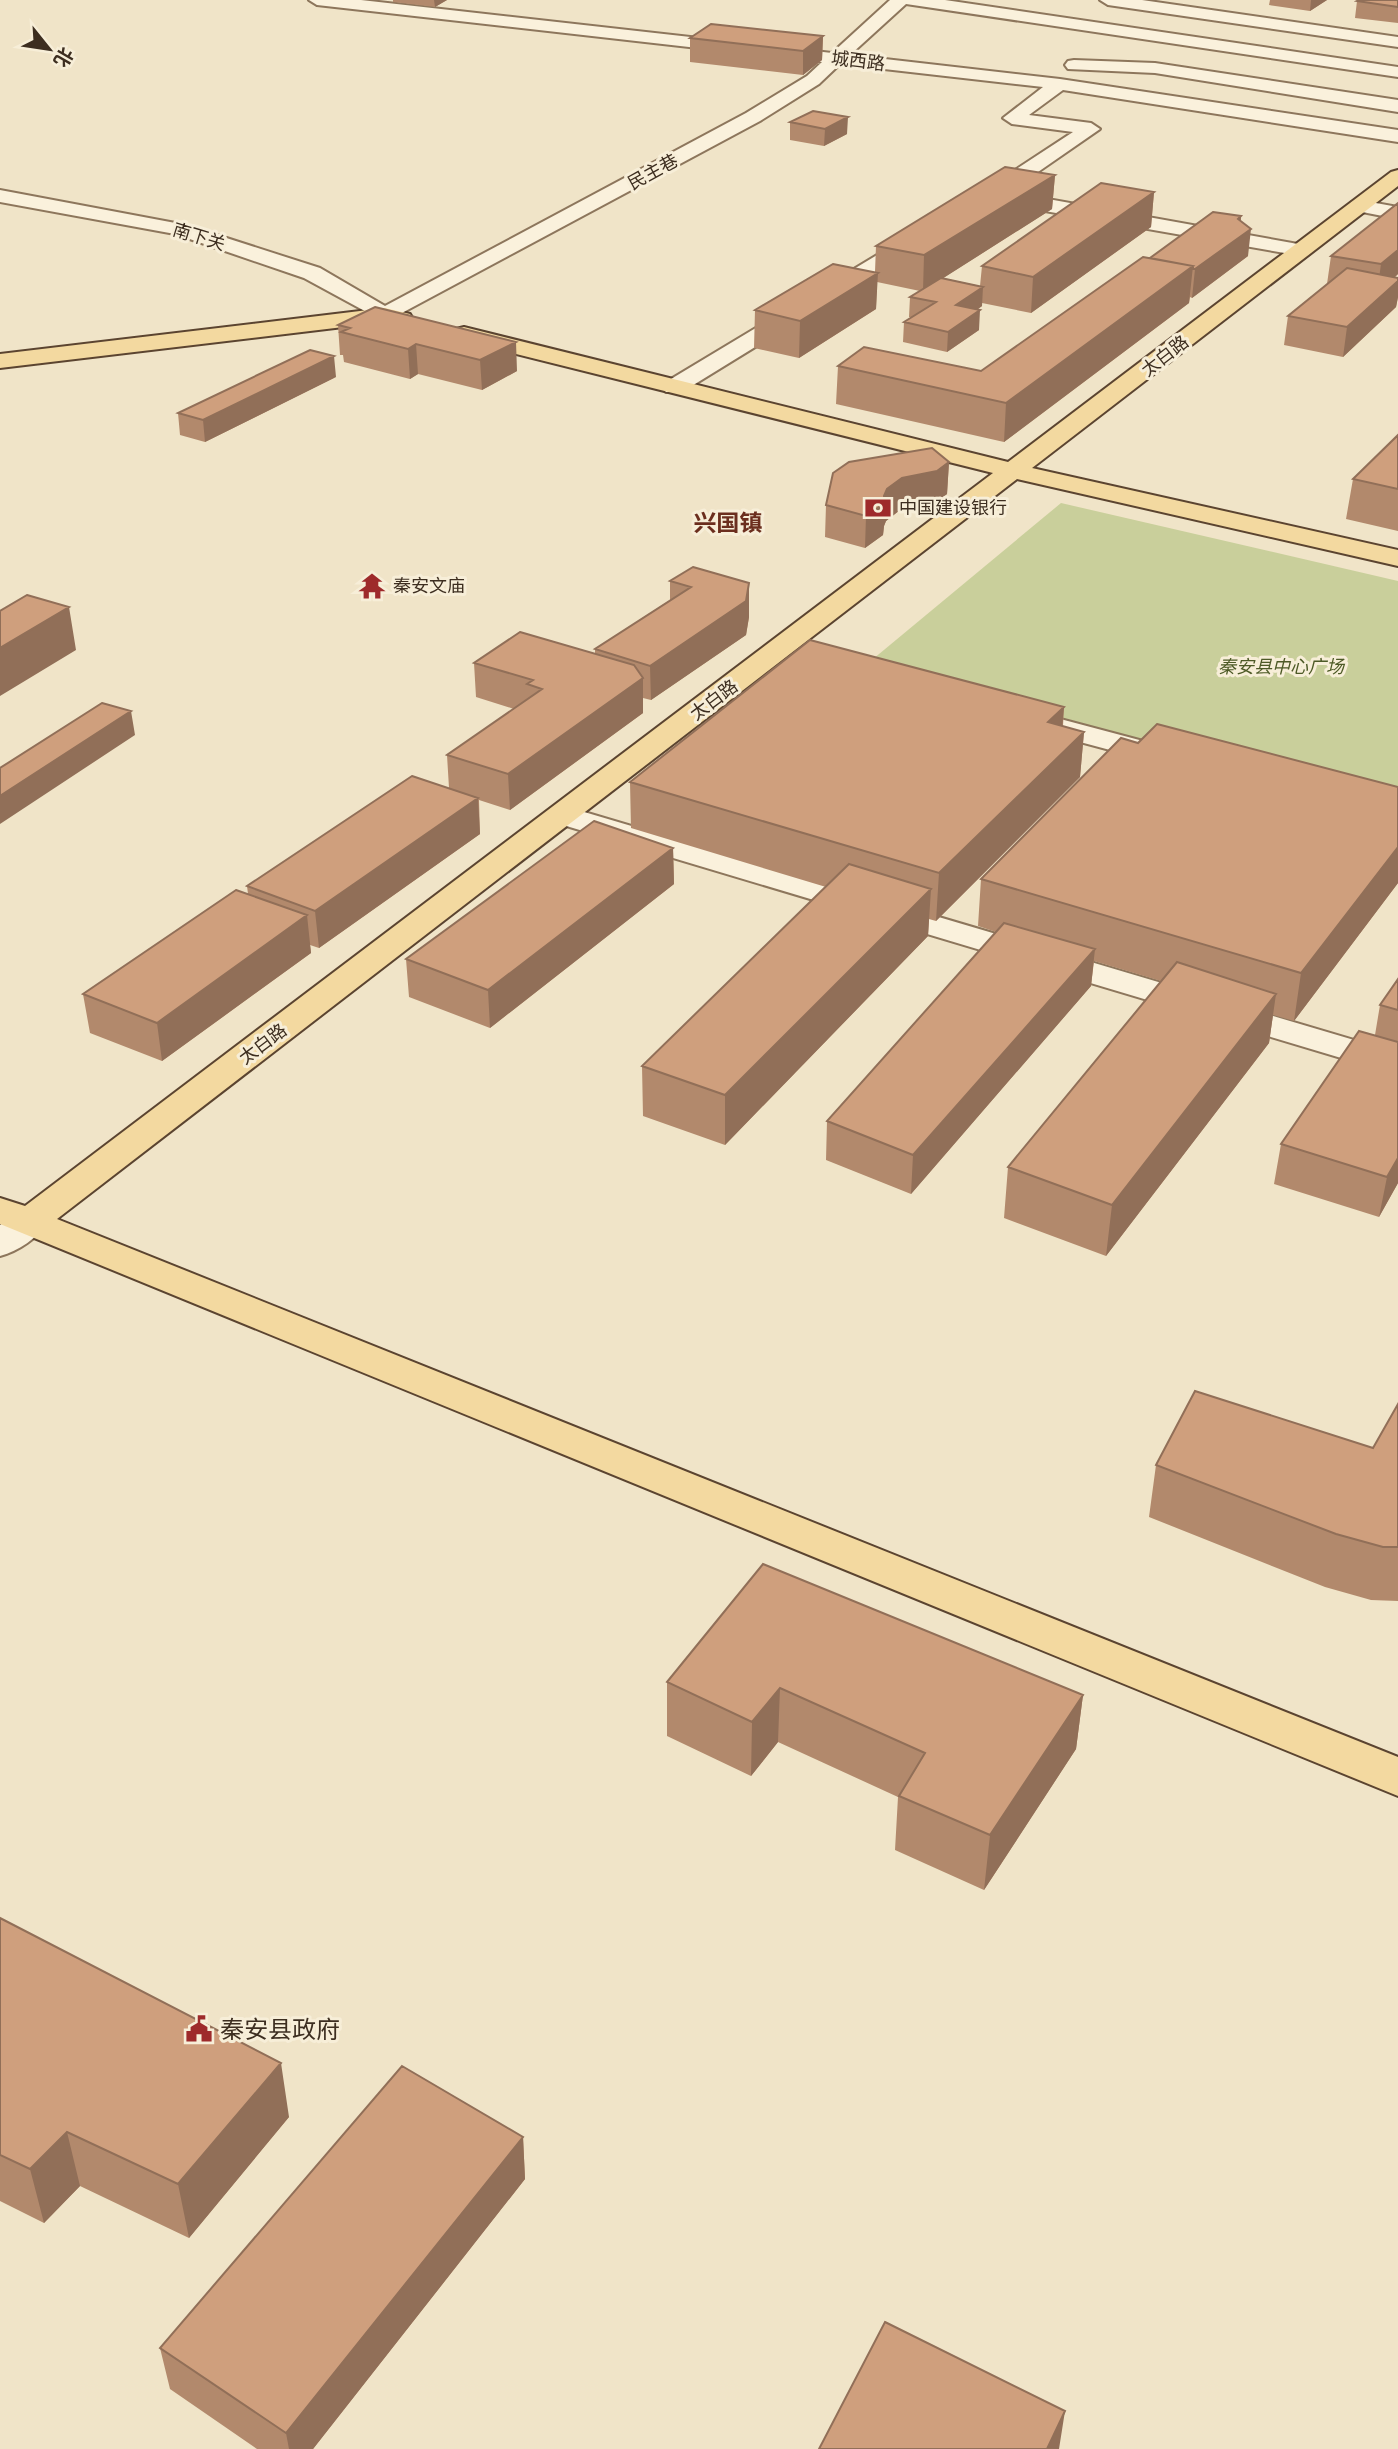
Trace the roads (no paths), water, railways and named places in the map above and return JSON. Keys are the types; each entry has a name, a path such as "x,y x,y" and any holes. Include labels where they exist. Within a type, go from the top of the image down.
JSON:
{"main road":[{"name":"太白路","path":"10,1225 564,815 788,657 1014,471 1398,176"},
{"path":"0,361 385,315 1014,471 1398,558"},
{"path":"10,1225 1398,1777"}],"street":[{"name":"城西路","path":"317,0 1060,84 1398,136"},
{"name":"民主巷","path":"385,315 753,117 813,80 900,0"},
{"path":"911,0 1398,72"},
{"path":"1108,0 1398,42"},
{"path":"890,65 985,62 1155,68 1398,106"},
{"path":"970,208 1091,129 1012,118 1060,84"},
{"path":"993,193 1011,199 1302,250"},
{"name":"南下关","path":"0,196 179,229 312,273 385,315"},
{"path":"1359,206 1398,213"},
{"path":"674,387 934,229"},
{"path":"1005,714 1195,763"},
{"path":"564,815 1398,1064"}],"place":[{"name":"中国建设银行","path":"878,508"},
{"name":"秦安文庙","path":"372,586"},
{"name":"秦安县政府","path":"199,2029"}],"district":[{"name":"兴国镇","path":"728,523"}],"park label":[{"name":"秦安县中心广场","path":"1281,667"}]}
